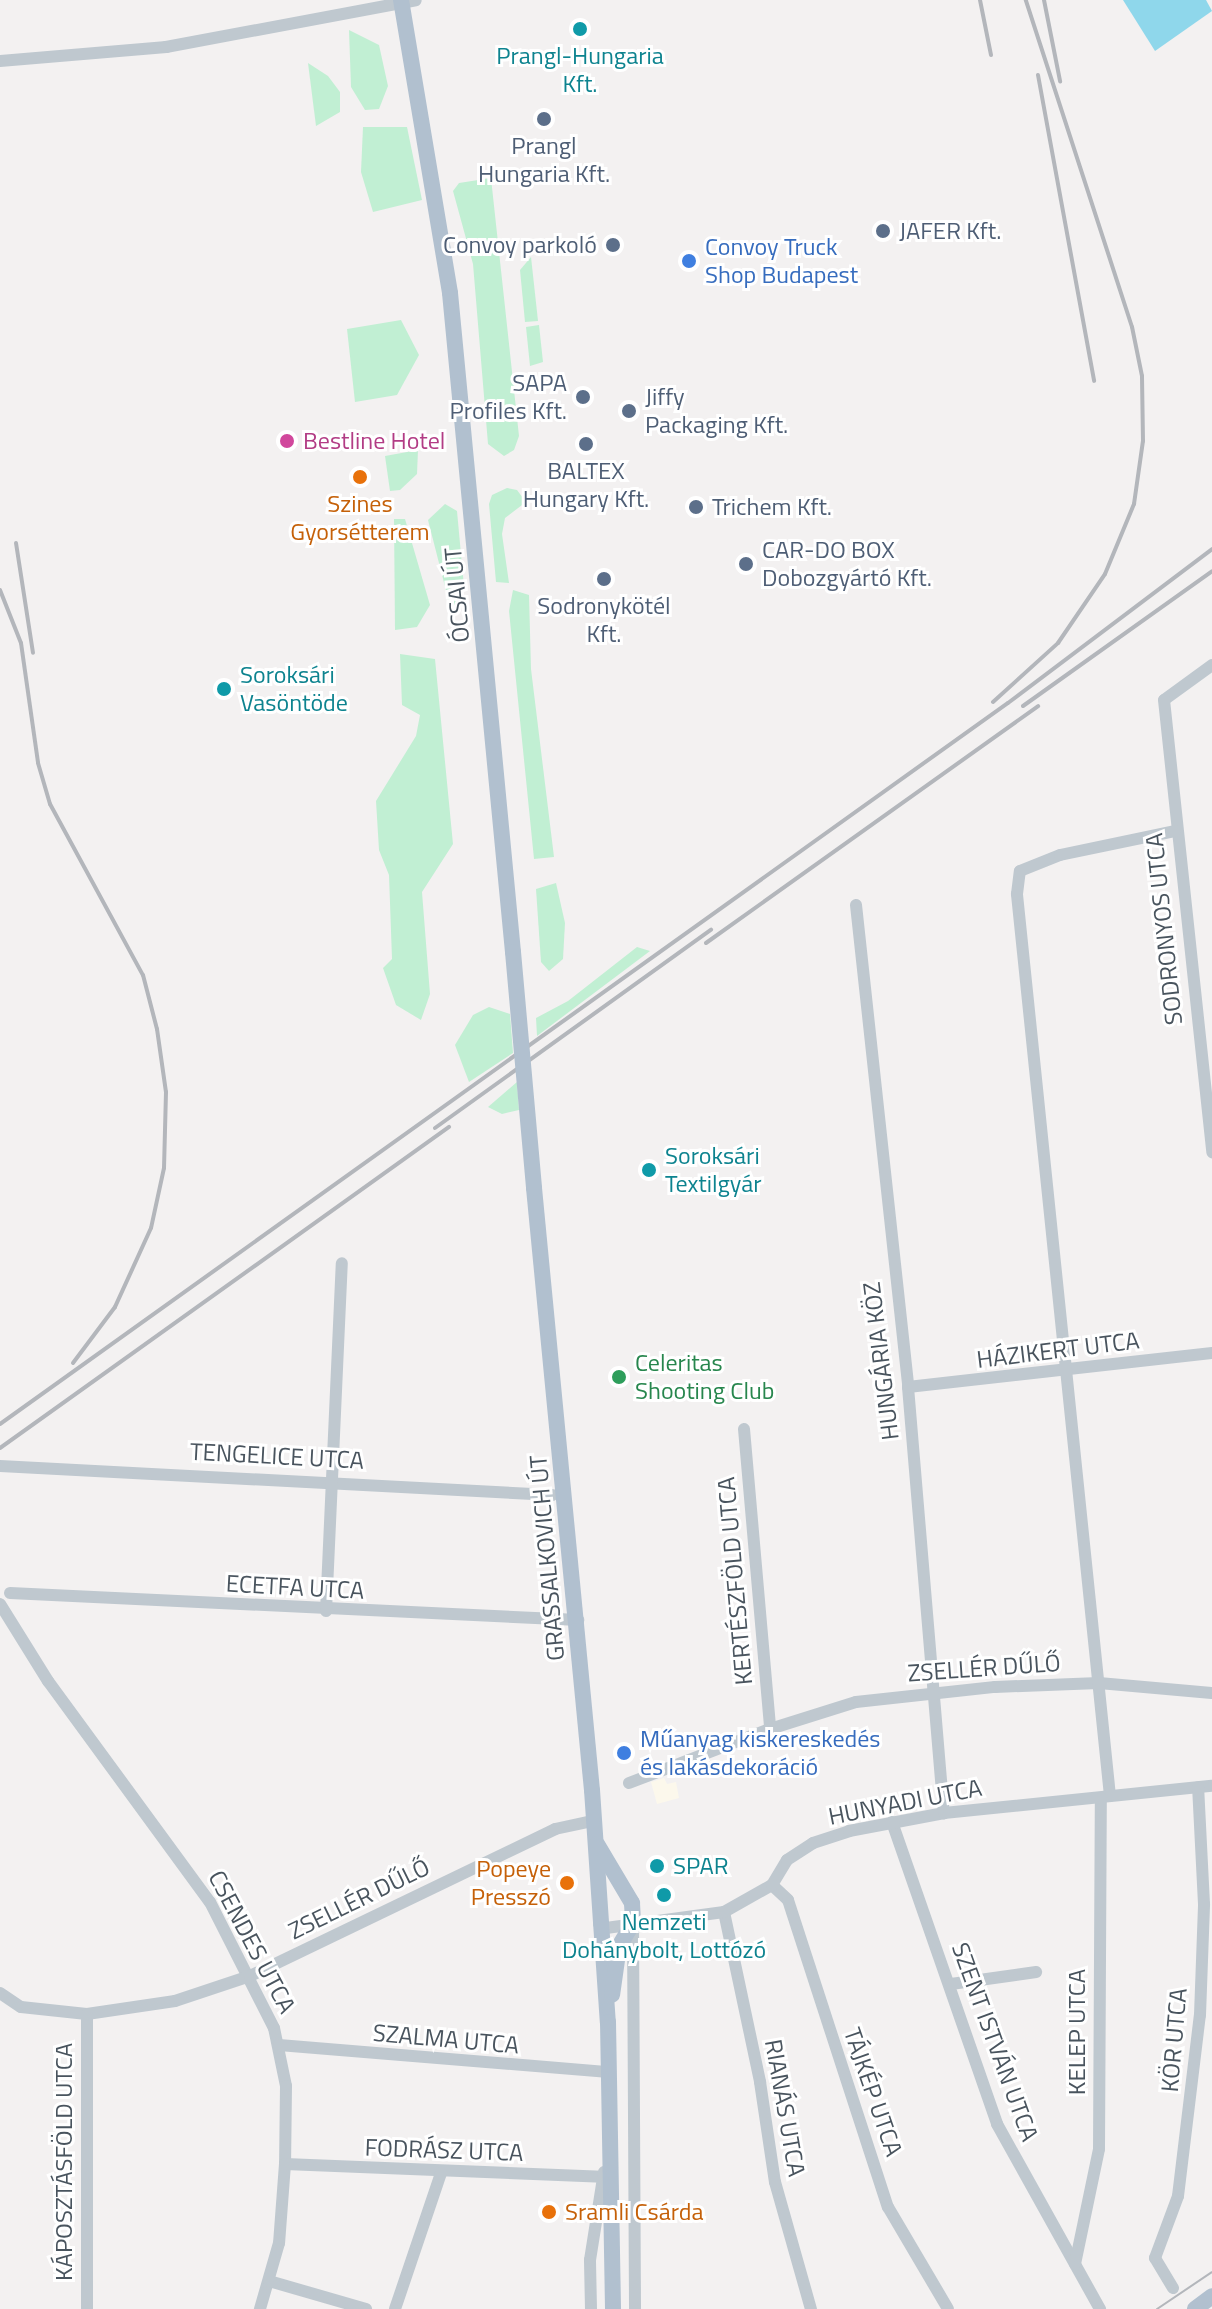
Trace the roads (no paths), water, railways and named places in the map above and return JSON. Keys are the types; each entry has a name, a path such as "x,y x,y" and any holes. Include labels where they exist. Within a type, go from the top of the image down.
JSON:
{"main road":[{"name":"ÓCSAI ÚT","path":"406,1 450,293 534,1188"},
{"name":"GRASSALKOVICH ÚT","path":"534,1188 578,1620 596,1843 599,1924 608,2022 613,2309"},
{"path":"596,1843 632,1903 633,1923 619,1946 608,2022"},
{"path":"1195,2309 1212,2296"}],"street":[{"path":"0,61 166,47 406,1"},
{"name":"SODRONYOS UTCA","path":"1212,665 1164,700 1175,831 1212,1152"},
{"name":"KELEP UTCA","path":"1075,2264 1099,2149 1106,1797 1099,1683 1063,1373 1017,894 1020,871 1060,855 1175,831"},
{"name":"HUNGÁRIA KÖZ","path":"856,905 908,1387 944,1813"},
{"path":"326,1611 342,1263"},
{"name":"HÁZIKERT UTCA","path":"908,1387 1063,1373 1212,1353"},
{"name":"KERTÉSZFÖLD UTCA","path":"744,1429 770,1729"},
{"name":"TENGELICE UTCA","path":"0,1466 332,1480 552,1495"},
{"name":"ECETFA UTCA","path":"10,1593 326,1611 578,1620"},
{"name":"CSENDES UTCA","path":"0,1604 48,1681 210,1902 250,1976 279,2045 288,2107 285,2164 279,2243 260,2309"},
{"name":"ZSELLÉR DŰLŐ","path":"629,1783 770,1729 856,1702 936,1692 1099,1683 1212,1693"},
{"name":"HUNYADI UTCA","path":"633,1923 724,1912 764,1885 772,1885 787,1860 813,1843 892,1822 944,1813 1212,1786"},
{"name":"KÖR UTCA","path":"1173,2288 1155,2258 1181,2181 1200,2015 1208,1908 1198,1787"},
{"name":"ZSELLÉR DŰLŐ","path":"0,1993 21,2007 87,2014 175,2001 250,1976 555,1829 594,1821"},
{"name":"SZENT ISTVÁN UTCA","path":"892,1822 951,1984 997,2124 1100,2309"},
{"name":"TÁJKÉP UTCA","path":"772,1885 788,1900 888,2207 948,2309"},
{"name":"RIANÁS UTCA","path":"724,1912 760,2082 777,2194 811,2309"},
{"path":"599,1924 606,1928 633,1923 635,2309"},
{"path":"951,1984 1036,1972"},
{"name":"KÁPOSZTÁSFÖLD UTCA","path":"87,2014 87,2309"},
{"name":"SZALMA UTCA","path":"279,2045 609,2072"},
{"name":"GRASSALKOVICH ÚT","path":"591,2309 590,2260 602,2177 611,2149"},
{"name":"FODRÁSZ UTCA","path":"285,2164 441,2173 602,2177"},
{"path":"395,2309 441,2173"},
{"path":"269,2281 366,2309"}],"water":[{"path":"1123,0 1206,0 1212,11 1155,51"}],"tram line":[{"path":"1157,2309 1212,2272"}],"railway":[{"path":"980,0 991,55"},
{"path":"993,702 1058,643 1105,574 1134,504 1143,441 1142,376 1132,327 1026,0"},
{"path":"1044,0 1060,81"},
{"path":"1038,75 1094,381"},
{"path":"16,543 33,653"},
{"path":"0,1424 1008,703 1212,549"},
{"path":"1023,706 1212,571"},
{"path":"0,590 21,643 38,763 50,804 143,975 157,1029 166,1092 164,1168 151,1228 115,1307 73,1363"},
{"path":"706,943 1038,706"},
{"path":"435,1128 711,930"},
{"path":"0,1448 449,1127"}],"place":[{"name":"Prangl-Hungaria Kft.","path":"580,29"},
{"name":"Prangl Hungaria Kft.","path":"544,119"},
{"name":"JAFER Kft.","path":"883,231"},
{"name":"Convoy parkoló","path":"613,245"},
{"name":"Convoy Truck Shop Budapest","path":"689,261"},
{"name":"SAPA Profiles Kft.","path":"583,397"},
{"name":"Jiffy Packaging Kft.","path":"629,411"},
{"name":"Bestline Hotel","path":"287,441"},
{"name":"BALTEX Hungary Kft.","path":"586,444"},
{"name":"Szines Gyorsétterem","path":"360,477"},
{"name":"Trichem Kft.","path":"696,507"},
{"name":"CAR-DO BOX Dobozgyártó Kft.","path":"746,564"},
{"name":"Sodronykötél Kft.","path":"604,579"},
{"name":"Soroksári Vasöntöde","path":"224,689"},
{"name":"Soroksári Textilgyár","path":"649,1170"},
{"name":"Celeritas Shooting Club","path":"619,1377"},
{"name":"Műanyag kiskereskedés és lakásdekoráció","path":"624,1753"},
{"name":"SPAR","path":"657,1866"},
{"name":"Popeye Presszó","path":"567,1883"},
{"name":"Nemzeti Dohánybolt, Lottózó","path":"664,1895"},
{"name":"Sramli Csárda","path":"549,2212"}]}
